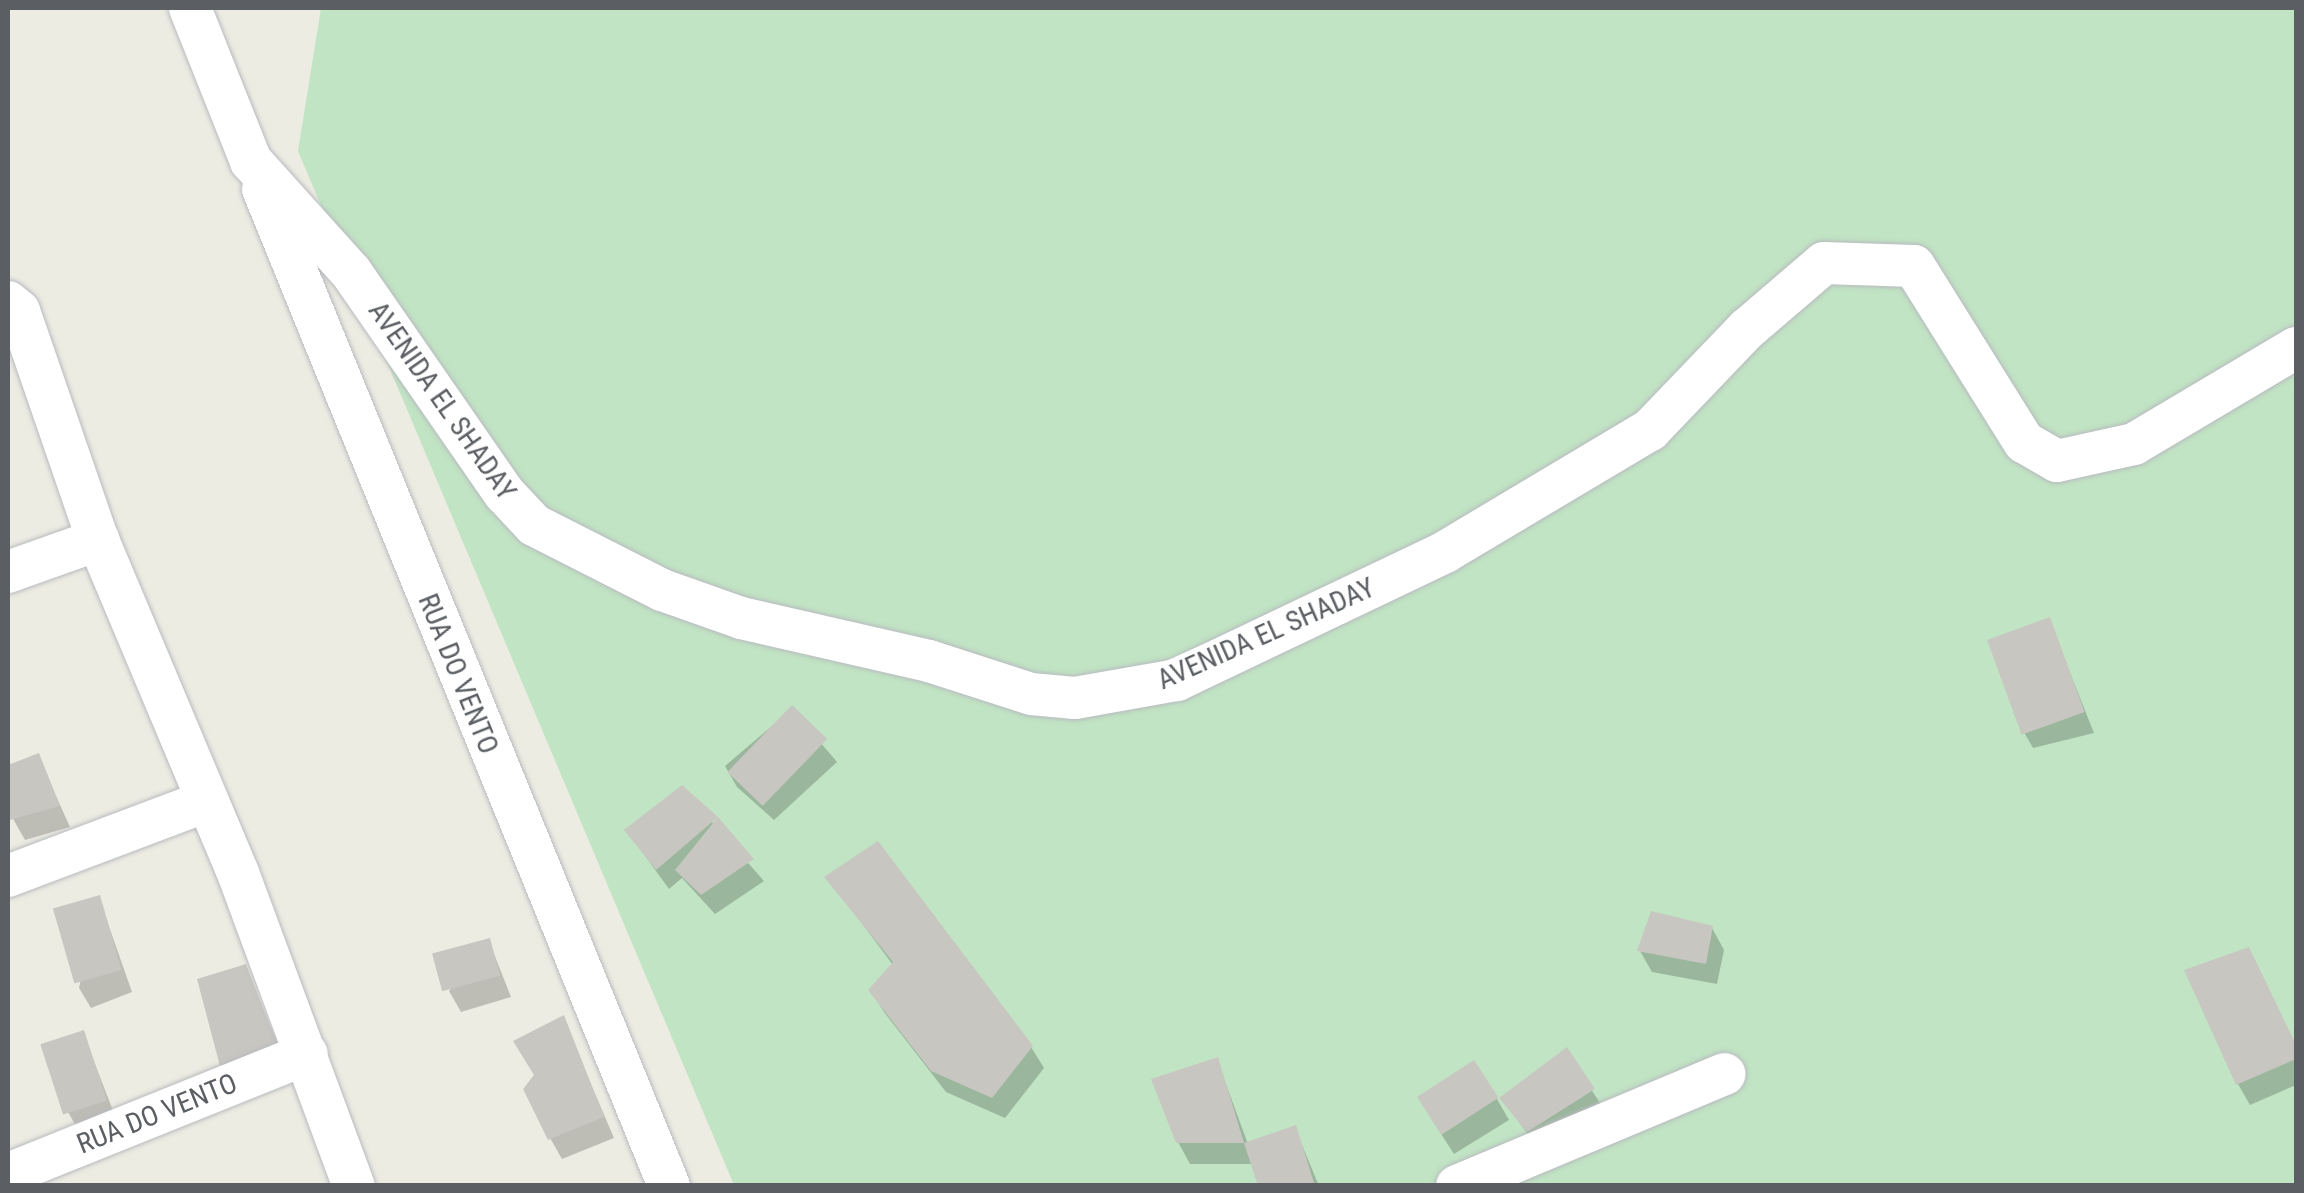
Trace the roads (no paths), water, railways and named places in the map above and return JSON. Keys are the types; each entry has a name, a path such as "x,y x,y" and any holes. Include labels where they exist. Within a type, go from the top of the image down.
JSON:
{"street":[{"name":"AVENIDA EL SHADAY","path":"190,8 251,161 351,272 505,494 534,526 647,584 741,618 929,661 1031,694 1075,698 1177,680 1522,509 1650,430 1747,329 1824,262 1914,266 2024,442 2057,461 2134,444 2296,348"},
{"name":"RUA DO VENTO","path":"251,161 669,1186"},
{"path":"8,302 19,312 98,540 308,1054 354,1186"},
{"path":"8,572 98,540"},
{"path":"8,876 207,801"},
{"name":"RUA DO VENTO","path":"8,1174 308,1054"},
{"path":"1457,1186 1726,1074"}]}
